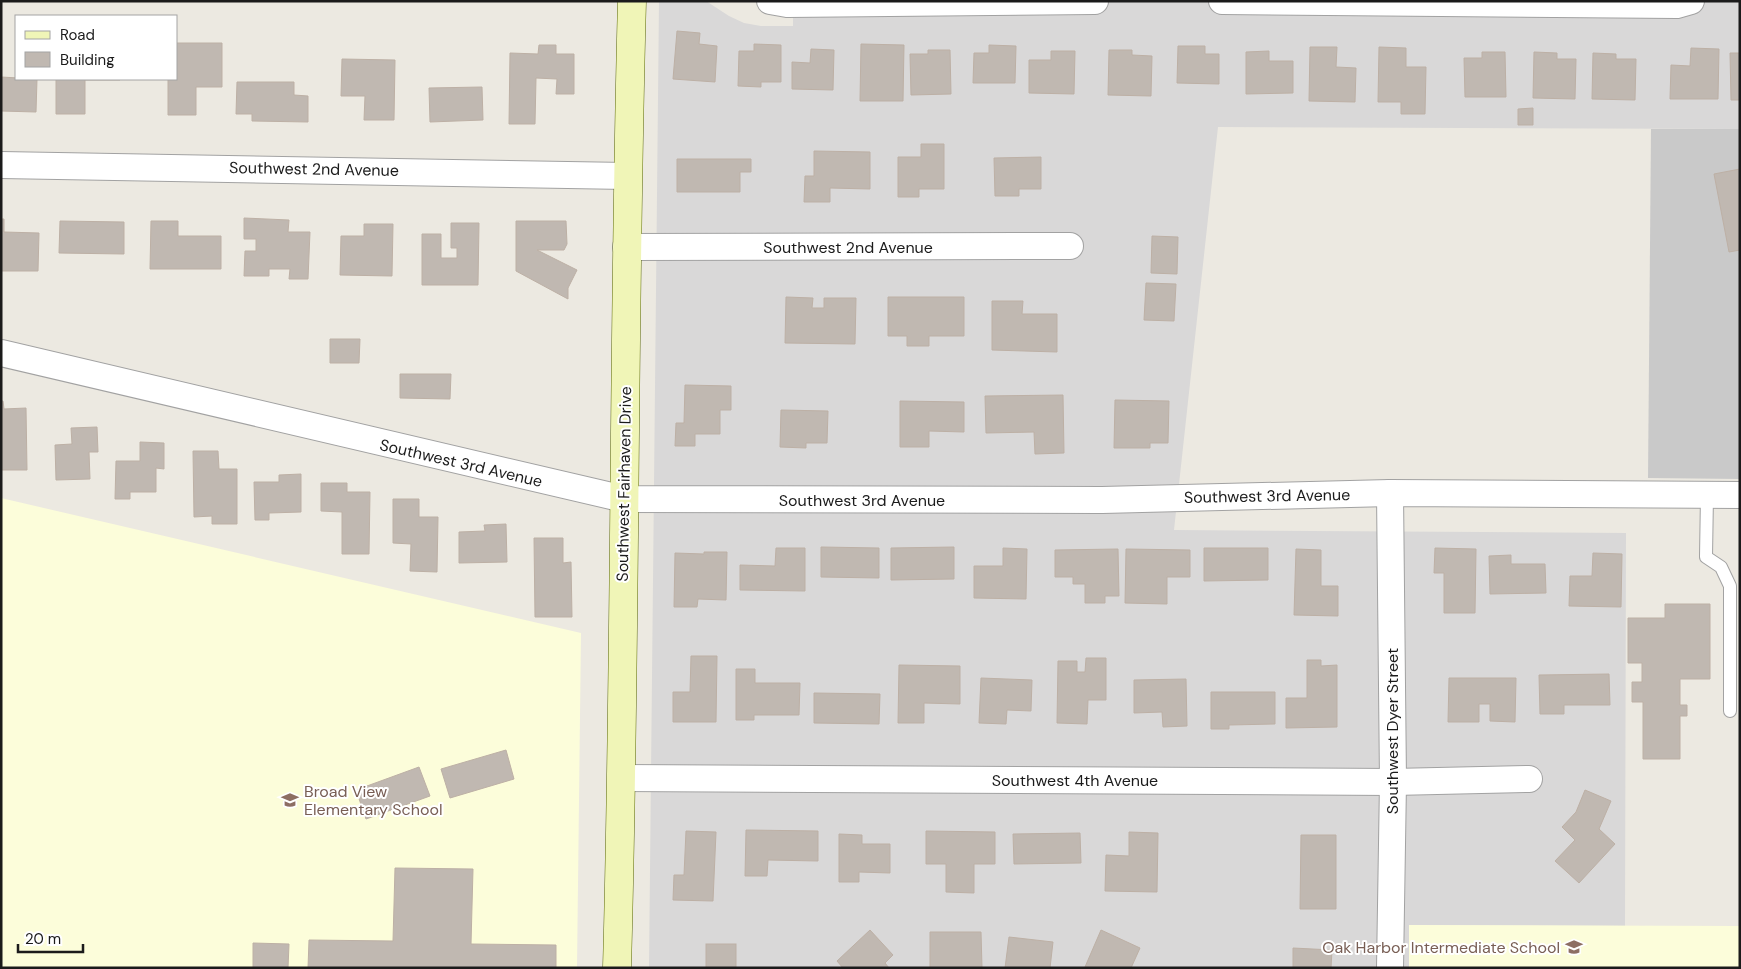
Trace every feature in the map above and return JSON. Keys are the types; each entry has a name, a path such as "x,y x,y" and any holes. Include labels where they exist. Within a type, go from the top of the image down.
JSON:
{"street":[{"name":"Southwest Fairhaven Drive","path":"617,968 621,778 627,176 632,1"},
{"path":"770,1 787,4 1096,1"},
{"path":"1222,1 1677,5 1691,1"},
{"name":"Southwest 2nd Avenue","path":"1,165 459,171 627,176"},
{"name":"Southwest 2nd Avenue","path":"626,247 1070,246"},
{"name":"Southwest 3rd Avenue","path":"1,354 624,499 1102,500 1390,494 1740,495"},
{"name":"Southwest Dyer Street","path":"1390,494 1394,782 1390,968"},
{"name":"Southwest 4th Avenue","path":"621,778 1394,782 1529,779"}],"lane":[{"path":"1707,495 1706,556 1721,567 1730,586 1730,711"}],"shaded area":[{"path":"659,1 706,1 744,23 761,26 793,26 793,1 1740,1 1740,129 1218,127 1174,530 1626,533 1625,926 1409,925 1409,968 649,968"},
{"path":"1651,129 1740,129 1740,479 1648,478"},
{"name":"Broad View Elementary School","path":"1,498 581,633 577,968 1,968"},
{"name":"Oak Harbor Intermediate School","path":"1409,925 1740,926 1740,968 1409,968"}],"building":[{"path":"677,31 700,33 699,44 717,46 715,82 673,79"},
{"path":"178,43 222,43 222,87 196,87 196,115 168,115 168,80 178,80"},
{"path":"754,44 781,45 781,82 761,82 761,87 738,86 739,51 754,51"},
{"path":"861,44 904,45 903,101 860,101"},
{"path":"539,45 556,45 556,54 574,54 574,94 556,94 557,79 536,78 535,124 509,124 510,53 538,54"},
{"path":"989,45 1016,46 1015,83 973,83 974,53 989,53"},
{"path":"1178,46 1205,46 1205,54 1219,54 1219,84 1177,83"},
{"path":"1310,47 1337,47 1336,67 1356,68 1355,102 1309,101"},
{"path":"1379,47 1406,48 1406,67 1426,67 1425,114 1401,114 1401,102 1378,102"},
{"path":"1691,48 1719,49 1718,99 1670,99 1671,65 1690,66"},
{"path":"811,49 834,50 833,90 792,89 792,62 810,63"},
{"path":"928,50 950,50 951,94 911,95 910,54 928,54"},
{"path":"1109,50 1132,50 1132,55 1152,56 1151,96 1108,95"},
{"path":"1051,51 1075,51 1074,94 1029,93 1029,60 1051,60"},
{"path":"1269,51 1269,61 1293,61 1293,93 1246,94 1246,52"},
{"path":"1482,52 1505,52 1506,97 1465,97 1464,58 1482,58"},
{"path":"1534,52 1557,53 1557,59 1576,59 1575,99 1533,98"},
{"path":"1593,53 1616,54 1616,59 1636,59 1635,100 1592,99"},
{"path":"1730,53 1740,53 1740,100 1731,100"},
{"path":"342,59 395,60 394,120 364,120 365,96 341,96"},
{"path":"1,77 15,78 15,80 37,80 36,112 1,111"},
{"path":"56,80 85,80 85,114 56,114"},
{"path":"237,82 294,82 294,95 308,96 308,122 252,121 252,114 236,114"},
{"path":"482,87 483,120 430,122 429,88"},
{"path":"1533,108 1533,125 1518,125 1518,109"},
{"path":"921,144 944,144 944,189 919,189 919,197 898,197 898,157 921,157"},
{"path":"814,151 870,152 870,189 830,188 830,202 804,202 805,176 814,176"},
{"path":"1041,157 1041,189 1019,189 1019,196 995,196 994,158"},
{"path":"677,159 751,159 751,172 740,172 740,192 677,192"},
{"path":"1740,169 1740,250 1729,252 1714,174"},
{"path":"244,218 289,220 288,232 310,232 308,279 289,279 290,269 269,269 269,276 244,276 245,251 256,251 256,239 244,239"},
{"path":"1,219 4,219 4,232 39,233 38,271 1,271"},
{"path":"60,221 124,222 124,254 59,253"},
{"path":"151,221 178,221 178,236 221,236 221,269 150,269"},
{"path":"516,221 566,221 567,244 564,250 537,250 577,270 568,288 568,299 516,271"},
{"path":"451,223 479,223 478,285 422,285 422,234 441,234 441,258 457,258 457,248 451,248"},
{"path":"364,224 393,224 392,276 340,275 341,236 364,236"},
{"path":"1152,236 1178,237 1177,274 1151,273"},
{"path":"1146,283 1176,284 1174,321 1144,320"},
{"path":"786,297 813,298 812,308 824,308 824,298 856,298 855,344 785,343"},
{"path":"888,297 964,297 964,336 929,336 929,346 907,346 907,336 888,336"},
{"path":"992,301 1023,301 1022,314 1057,314 1057,352 992,350"},
{"path":"330,339 360,339 359,363 330,363"},
{"path":"400,374 451,374 450,399 400,398"},
{"path":"685,385 731,386 731,410 720,410 720,434 695,434 695,446 675,446 676,423 684,423"},
{"path":"1063,395 1064,453 1035,454 1034,432 986,433 985,396"},
{"path":"1115,400 1169,401 1168,443 1150,443 1150,448 1114,448"},
{"path":"1,401 3,401 4,409 26,408 27,470 1,470"},
{"path":"900,401 964,402 964,432 929,431 929,447 900,447"},
{"path":"781,410 828,411 827,443 806,443 806,448 780,447"},
{"path":"97,427 98,452 89,452 90,479 56,480 55,445 72,444 71,428"},
{"path":"140,442 164,443 164,469 156,468 156,492 130,492 130,499 115,499 116,461 140,461"},
{"path":"193,451 218,451 219,469 237,469 237,524 212,524 212,516 194,517"},
{"path":"301,474 301,512 269,513 269,520 255,520 254,482 279,482 279,475"},
{"path":"321,483 347,483 347,492 370,492 369,554 342,554 342,512 321,511"},
{"path":"393,499 419,499 419,517 438,517 437,572 410,571 411,544 393,543"},
{"path":"506,524 507,562 459,563 459,532 485,531 484,525"},
{"path":"534,538 563,538 563,563 571,562 572,617 535,617"},
{"path":"821,547 879,548 879,578 821,577"},
{"path":"954,547 954,579 891,580 891,548"},
{"path":"776,548 805,548 805,591 740,590 740,565 775,566"},
{"path":"1003,548 1027,549 1026,599 974,598 974,566 1003,566"},
{"path":"1204,548 1268,548 1268,580 1204,581"},
{"path":"1435,548 1476,549 1475,613 1444,613 1444,573 1434,573"},
{"path":"1118,549 1119,596 1105,596 1105,603 1085,603 1085,584 1073,584 1073,577 1055,577 1055,550"},
{"path":"1126,549 1190,550 1190,577 1167,577 1167,604 1125,603"},
{"path":"1296,549 1321,550 1321,586 1338,586 1338,616 1294,615"},
{"path":"704,552 727,552 726,600 698,599 697,607 674,607 675,553 704,554"},
{"path":"1593,553 1622,554 1621,607 1569,606 1570,576 1592,576"},
{"path":"1511,555 1511,564 1545,564 1546,593 1490,594 1489,556"},
{"path":"1665,604 1710,604 1710,679 1680,679 1680,705 1687,705 1687,716 1680,716 1680,759 1643,759 1643,702 1632,702 1632,682 1642,682 1642,663 1628,663 1628,618 1665,618"},
{"path":"691,656 717,656 716,722 673,722 673,692 690,692"},
{"path":"1086,658 1106,658 1106,700 1088,700 1087,724 1057,723 1058,661 1077,661 1077,672 1085,672"},
{"path":"1307,660 1321,660 1321,666 1337,665 1337,727 1286,728 1286,698 1307,698"},
{"path":"899,665 960,666 960,704 924,703 924,723 898,723"},
{"path":"736,669 755,669 755,683 800,683 799,715 754,715 754,720 736,720"},
{"path":"1609,674 1610,705 1564,705 1564,714 1540,714 1539,675"},
{"path":"981,678 1032,680 1031,711 1007,710 1006,724 979,723"},
{"path":"1449,678 1516,678 1515,722 1490,721 1490,704 1479,704 1479,722 1448,722"},
{"path":"1186,679 1187,726 1163,727 1162,712 1134,713 1134,680"},
{"path":"1211,692 1275,692 1275,724 1229,725 1229,729 1211,729"},
{"path":"814,693 880,694 879,724 814,723"},
{"path":"506,750 514,779 450,798 441,769"},
{"path":"419,767 430,796 366,819 356,790"},
{"path":"1585,790 1611,801 1599,829 1615,844 1579,883 1555,861 1575,840 1562,827 1576,812"},
{"path":"746,830 818,831 818,861 768,860 767,876 745,876"},
{"path":"686,831 716,832 713,901 673,900 674,875 684,875"},
{"path":"926,831 995,832 995,864 974,864 974,893 946,892 946,864 926,864"},
{"path":"1129,832 1158,833 1157,892 1105,891 1106,855 1129,856"},
{"path":"1080,833 1081,863 1014,864 1013,834"},
{"path":"839,834 862,835 862,844 890,844 890,873 859,872 859,882 839,882"},
{"path":"1301,835 1336,835 1336,909 1300,909"},
{"path":"395,868 473,869 471,944 556,945 556,968 308,968 309,940 393,941"},
{"path":"870,930 893,955 885,963 889,968 843,968 837,961"},
{"path":"1101,930 1140,948 1131,968 1085,967"},
{"path":"930,932 981,932 982,968 930,968"},
{"path":"1009,937 1053,942 1050,968 1005,968"},
{"path":"253,943 289,944 288,968 253,968"},
{"path":"706,944 736,944 736,968 706,968"},
{"path":"1293,948 1332,950 1331,968 1293,968"}],"place":[{"name":"Broad View Elementary School","path":"290,800"},
{"name":"Oak Harbor Intermediate School","path":"1574,947"}]}
